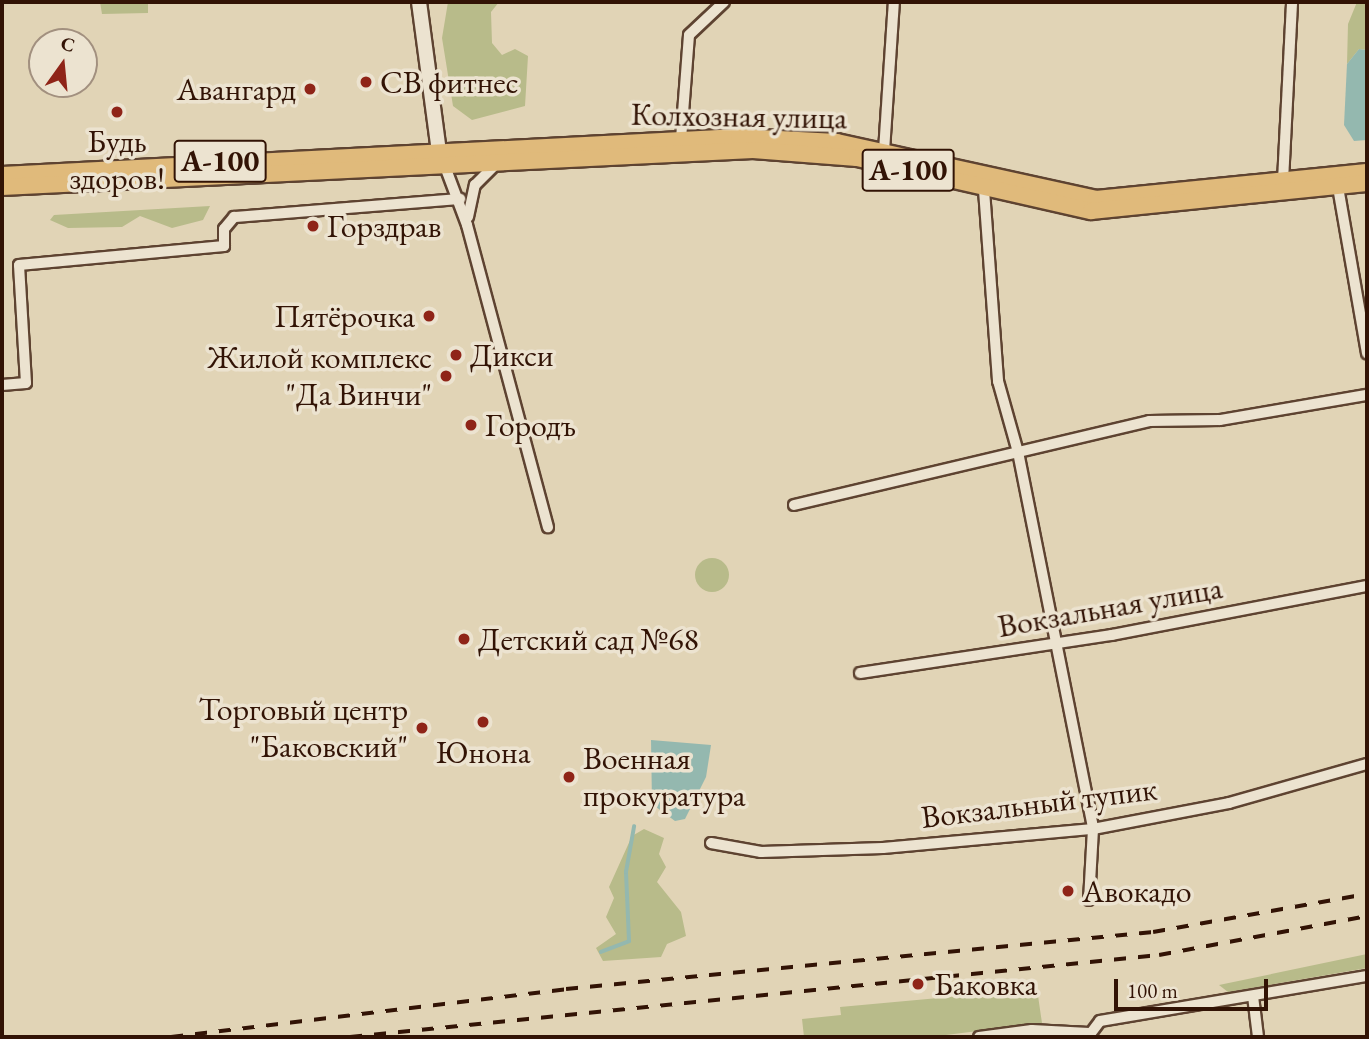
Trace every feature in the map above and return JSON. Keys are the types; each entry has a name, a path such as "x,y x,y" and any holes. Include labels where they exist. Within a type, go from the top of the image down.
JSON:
{"main road":[{"path":"419,2 442,158"},
{"name":"Колхозная улица","path":"442,158 681,139 794,138 884,151 1096,199 1367,172"},
{"name":"Колхозная улица","path":"442,158 498,163 793,151 857,158 984,190 1091,211 1367,183"},
{"name":"А-100","path":"2,175 442,158"},
{"name":"А-100","path":"2,187 442,158"}],"street":[{"path":"681,139 689,34 724,2"},
{"path":"884,151 894,2"},
{"path":"1283,181 1292,2"},
{"path":"442,158 460,199 548,527"},
{"path":"467,225 475,185 498,163"},
{"path":"1338,187 1367,354"},
{"path":"984,190 998,381 1018,452 1093,829 1089,900"},
{"path":"2,385 26,383 19,265 224,246 224,229 234,217 460,199"},
{"path":"794,505 1149,421 1220,420 1367,396"},
{"name":"Вокзальная улица","path":"860,673 1057,645 1367,586"},
{"name":"Вокзальный тупик","path":"711,843 761,852 883,848 1093,829 1229,803 1367,764"},
{"path":"979,1037 1032,1030 1089,1035 1100,1021 1367,976"},
{"path":"1253,996 1258,1037"}],"green space":[{"path":"100,2 148,2 148,13 102,14"},
{"path":"448,2 499,2 491,12 492,43 502,55 515,49 528,56 525,106 472,120 453,106 442,38"},
{"path":"1357,2 1367,2 1367,50 1359,49 1347,64 1348,24"},
{"path":"210,206 203,220 172,228 140,216 122,227 68,228 50,220 54,215"},
{"path":"712,558 724,563 729,575 724,587 712,592 700,587 695,575 700,563"},
{"path":"644,829 664,838 659,854 666,867 657,882 681,912 686,936 667,944 661,957 603,961 596,948 616,934 606,917 614,898 609,887 632,836"},
{"path":"1367,954 1367,968 1228,992 1219,985"},
{"path":"1037,989 1042,1023 930,1037 804,1037 802,1019 841,1015 840,1007"}],"water":[{"path":"1359,49 1367,50 1367,140 1354,141 1344,125 1347,64"},
{"path":"651,740 711,745 706,777 685,819 675,821 652,804"}],"waterway":[{"path":"601,952 629,941 626,872 634,827"}],"railway":[{"path":"171,1037 566,989 1153,932 1367,894"},
{"path":"350,1037 1159,955 1367,916"}],"place":[{"name":"СВ фитнес","path":"366,82"},
{"name":"Авангард","path":"310,89"},
{"name":"Будь здоров!","path":"117,112"},
{"name":"Горздрав","path":"313,226"},
{"name":"Пятёрочка","path":"429,316"},
{"name":"Дикси","path":"456,355"},
{"name":"Жилой комплекс \"Да Винчи\"","path":"446,376"},
{"name":"Городъ","path":"471,425"},
{"name":"Детский сад №68","path":"464,639"},
{"name":"Юнона","path":"483,722"},
{"name":"Торговый центр \"Баковский\"","path":"422,728"},
{"name":"Военная прокуратура","path":"569,777"},
{"name":"Авокадо","path":"1068,891"},
{"name":"Баковка","path":"918,984"}]}
